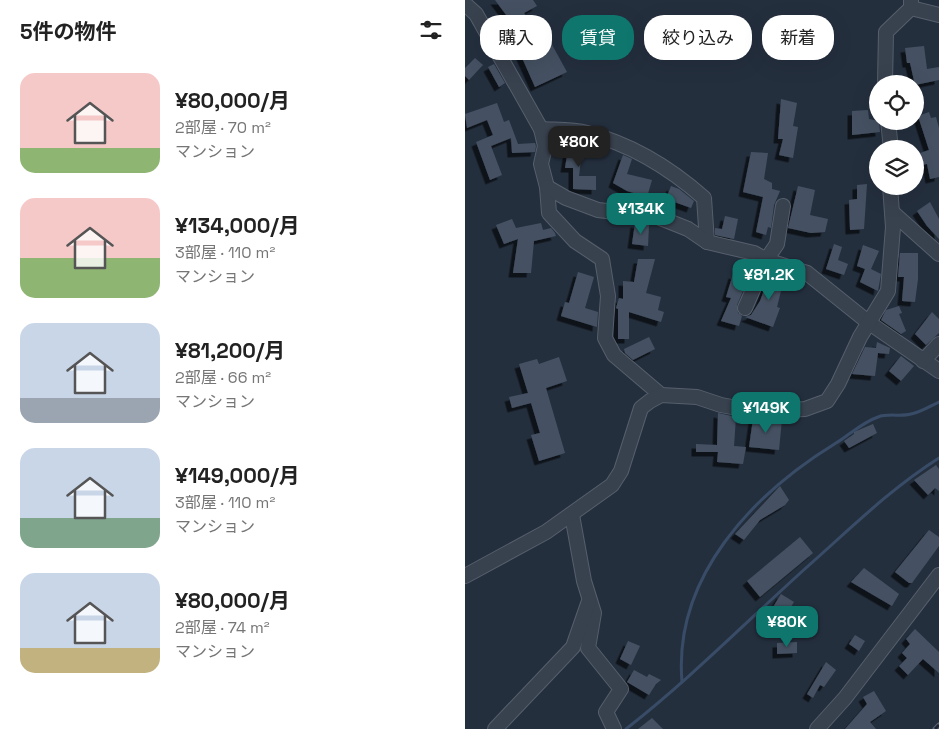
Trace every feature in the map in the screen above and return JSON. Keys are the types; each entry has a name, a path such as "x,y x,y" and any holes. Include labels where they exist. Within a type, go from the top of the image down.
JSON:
{"street":[{"path":"465,4 476,14 541,129 545,146 541,164 547,187 549,213 575,241 602,259 608,296 605,338 614,355 661,396"},
{"path":"885,75 886,32 911,4 939,15"},
{"path":"541,129 586,133 638,153 664,166 704,198 707,242"},
{"path":"547,187 565,198 598,210 658,217 688,230 707,242 754,253 766,260 807,273 868,322 939,371"},
{"path":"465,576 572,515 612,485 621,471 641,408 661,396 697,397 721,405 748,410 797,409 827,401 838,384 868,322 888,291 893,235 891,195"},
{"path":"745,308 766,260 777,244 783,206"},
{"path":"892,212 939,254"},
{"path":"923,361 939,344"},
{"path":"572,515 589,601 594,613 588,648 621,689 606,712 614,729"},
{"path":"817,729 845,698 939,575"},
{"path":"495,729 573,647 589,601"}],"building":[{"path":"495,0 533,0 537,6 524,13 526,15 506,15"},
{"path":"552,45 567,72 535,87 523,60 552,60"},
{"path":"924,46 927,69 939,67 939,80 924,83 924,75 913,75 910,63 907,63 905,48"},
{"path":"475,58 483,65 469,80 465,76 465,68"},
{"path":"494,64 505,83 499,87 488,67"},
{"path":"781,99 797,103 793,126 798,127 793,158 779,155 783,139 778,139"},
{"path":"497,103 504,122 509,120 518,144 535,143 536,146 535,152 512,153 511,138 491,146 502,175 490,180 476,142 493,135 487,120 467,128 465,114"},
{"path":"868,110 869,130 880,130 880,132 852,135 852,111"},
{"path":"929,112 931,118 936,117 939,128 939,177 930,179 927,164 924,164 924,152 929,150 923,130 924,114"},
{"path":"569,142 583,143 579,176 596,176 596,190 573,189 573,168 565,168"},
{"path":"751,152 768,153 764,179 772,183 772,189 780,191 774,205 771,228 768,227 766,235 756,232 763,197 743,192"},
{"path":"623,155 632,159 627,174 652,180 647,197 627,191 613,183"},
{"path":"867,184 864,229 850,230 849,200 857,199 857,185"},
{"path":"671,186 679,189 694,201 691,208 666,199"},
{"path":"798,186 815,190 810,215 828,219 825,232 811,233 788,228"},
{"path":"930,202 939,219 939,239 917,211"},
{"path":"725,216 738,219 734,239 715,235 715,228 722,229"},
{"path":"512,219 516,228 541,223 543,230 551,228 555,233 556,236 534,241 531,273 513,273 518,239 504,244 496,225"},
{"path":"635,223 649,225 648,246 632,244"},
{"path":"834,244 842,247 838,260 848,264 844,275 826,269"},
{"path":"863,245 879,251 871,269 881,274 878,291 860,282 865,269 857,266"},
{"path":"900,253 918,253 918,279 915,302 902,301 904,277 898,277"},
{"path":"638,259 655,259 646,293 661,297 658,310 664,312 661,322 629,312 629,339 618,339 618,309 616,308 619,298 623,299 623,281 634,282"},
{"path":"771,271 785,275 777,307 780,308 773,327 745,317 751,315 760,301"},
{"path":"578,272 594,277 585,308 598,312 597,327 561,316 565,302 569,303"},
{"path":"733,274 748,279 737,305 738,313 742,316 739,326 721,321 731,298 726,297"},
{"path":"899,306 902,313 899,314 906,331 901,334 881,320 886,310"},
{"path":"932,312 939,319 939,333 926,345 915,334"},
{"path":"649,337 655,349 633,360 625,353 624,349"},
{"path":"877,342 890,348 889,354 878,353 875,376 852,374 865,347 876,348"},
{"path":"901,356 914,366 901,381 889,371"},
{"path":"559,357 567,381 546,388 565,453 539,461 531,435 540,433 531,403 512,408 509,397 528,393 519,364 537,359 539,364"},
{"path":"718,413 736,417 734,446 746,447 743,464 717,462 718,452 696,452 696,444 717,445"},
{"path":"753,419 782,419 779,450 749,447"},
{"path":"873,424 877,433 849,448 844,441 854,432"},
{"path":"936,465 939,469 939,491 935,488 928,495 914,480"},
{"path":"780,486 789,500 785,505 760,520 744,540 735,534"},
{"path":"929,530 939,537 939,546 912,583 909,583 895,572"},
{"path":"800,537 813,553 760,597 747,581"},
{"path":"864,568 899,594 892,606 851,582"},
{"path":"781,594 794,602 791,607 811,618 807,626 799,621 796,627 774,615 778,609 773,607"},
{"path":"915,629 939,652 939,673 923,659 908,675 899,666 907,658 902,653 910,644 906,639"},
{"path":"855,635 865,641 859,651 849,644"},
{"path":"628,641 640,646 631,665 620,659"},
{"path":"797,642 797,653 777,654 777,643"},
{"path":"826,662 836,670 824,687 820,685 813,698 807,694"},
{"path":"634,670 647,677 649,674 661,680 649,695 627,682"},
{"path":"874,691 886,711 870,722 876,729 845,729 867,704 863,697"},
{"path":"652,718 663,729 638,729"}],"waterway":[{"path":"682,682 683,644 691,608 705,574 725,542 748,513 805,464 872,419 882,416 915,413 939,402"},
{"path":"626,729 696,670 871,510 939,458"}],"railway":[{"path":"935,729 939,725"}]}
